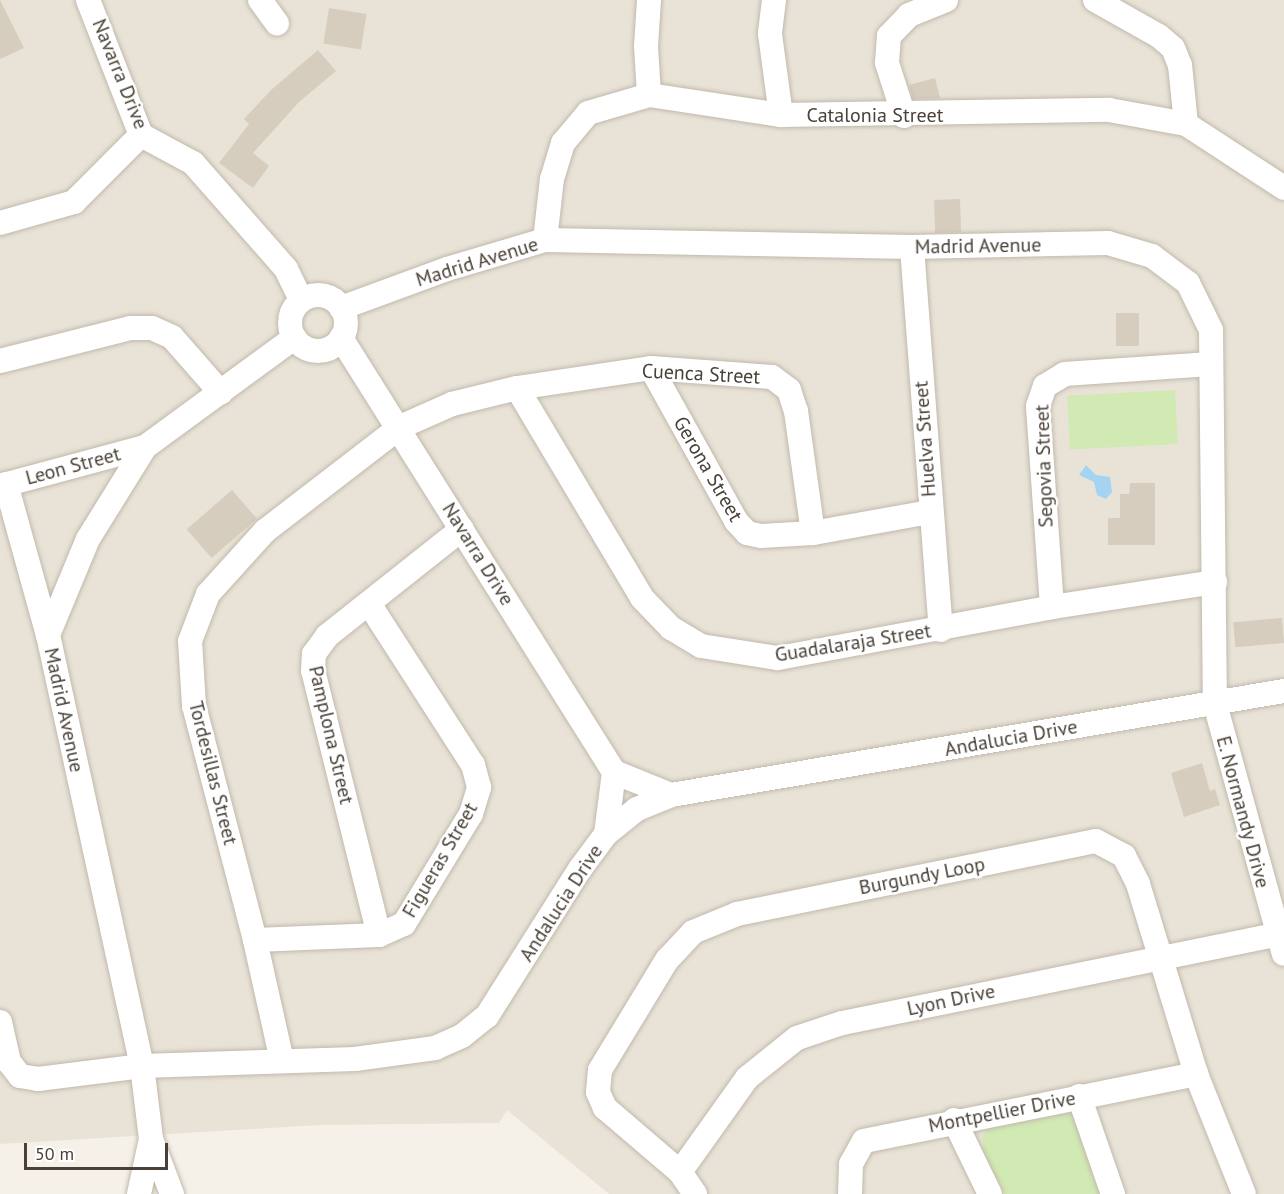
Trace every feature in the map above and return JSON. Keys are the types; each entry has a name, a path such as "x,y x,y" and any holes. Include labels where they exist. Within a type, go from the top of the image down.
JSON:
{"street":[{"name":"Navarra Drive","path":"88,0 141,135 193,163 286,269 301,300"},
{"path":"260,0 277,23"},
{"path":"649,0 646,46 649,95"},
{"path":"774,0 770,34 781,115"},
{"path":"904,116 887,63 890,36 909,15 946,0"},
{"path":"1095,0 1159,36 1173,48 1180,65 1186,123"},
{"name":"Catalonia Street","path":"545,240 552,179 563,143 588,114 649,95 781,115 904,116 1109,110 1186,123 1284,189"},
{"path":"0,223 74,202 141,135"},
{"name":"Madrid Avenue","path":"342,308 447,269 545,240 912,247 1108,243 1152,256 1188,283 1211,330 1215,704"},
{"name":"Huelva Street","path":"912,247 930,512 941,630"},
{"path":"327,296 342,308 345,323 341,338 327,350 309,350 294,338 290,322 301,300 327,296"},
{"path":"0,361 130,328 152,328 172,337 221,393"},
{"name":"Madrid Avenue","path":"151,1139 142,1066 48,634 88,539 145,447 294,338"},
{"name":"Navarra Drive","path":"341,338 400,427 614,772"},
{"name":"Segovia Street","path":"1052,607 1038,406 1045,386 1065,374 1210,364"},
{"name":"Gerona Street","path":"651,368 736,521 747,533 761,536 813,533 930,512"},
{"name":"Cuenca Street","path":"400,427 452,404 516,388 651,368 772,377 789,390 796,411 813,533"},
{"name":"Guadalaraja Street","path":"516,388 642,598 671,628 701,646 778,658 941,630 1052,607 1215,582"},
{"name":"Tordesillas Street","path":"282,1061 255,940 194,706 190,640 207,594 265,531 400,427"},
{"name":"Leon Street","path":"3,485 145,447"},
{"path":"3,485 48,634"},
{"name":"Pamplona Street","path":"379,935 313,671 314,654 327,636 370,605 462,529"},
{"name":"Figueras Street","path":"255,940 379,935 404,924 471,814 479,787 473,765 370,605"},
{"name":"Andalucia Drive","path":"0,1022 9,1062 20,1076 38,1079 142,1066 355,1059 435,1048 462,1036 487,1016 507,988 580,869 606,834 637,809 671,795 1284,691"},
{"name":"E. Normandy Drive","path":"1215,704 1281,941"},
{"path":"606,834 614,772 671,795"},
{"name":"Burgundy Loop","path":"695,1194 680,1172 605,1108 598,1092 600,1070 667,960 693,932 737,914 1096,841 1124,856 1161,957 1197,1074 1244,1194"},
{"name":"Lyon Drive","path":"680,1172 747,1078 797,1038 842,1023 1161,957 1281,941"},
{"name":"Montpellier Drive","path":"850,1194 850,1164 864,1141 954,1120 1197,1074"},
{"path":"1079,1096 1113,1194"},
{"path":"954,1120 990,1194"},
{"path":"139,1194 151,1139"},
{"path":"151,1139 172,1194"}],"shaded area":[{"path":"0,0 1284,0 1284,1194 609,1194 507,1110 499,1123 320,1125 0,1144"}],"green space":[{"path":"1175,390 1178,444 1070,450 1067,396"},
{"path":"1068,1113 1076,1117 1102,1194 1005,1194 983,1153 983,1136 989,1125"}],"water":[{"path":"1086,465 1096,475 1110,477 1112,492 1106,499 1097,495 1094,482 1079,475"}],"building":[{"path":"0,0 24,48 0,59"},
{"path":"329,8 367,14 361,50 323,44"},
{"path":"318,50 336,71 299,102 253,153 269,166 253,188 219,163 249,124 244,119 271,90"},
{"path":"935,78 940,98 913,99 909,85"},
{"path":"960,199 961,232 935,233 934,200"},
{"path":"1116,313 1139,313 1139,346 1116,346"},
{"path":"1130,483 1155,483 1155,545 1108,545 1108,518 1120,518 1120,494 1129,494"},
{"path":"232,490 257,519 212,558 187,529"},
{"path":"1282,618 1284,643 1235,647 1233,622"},
{"path":"1202,763 1210,791 1215,789 1220,805 1184,817 1171,773"}]}
